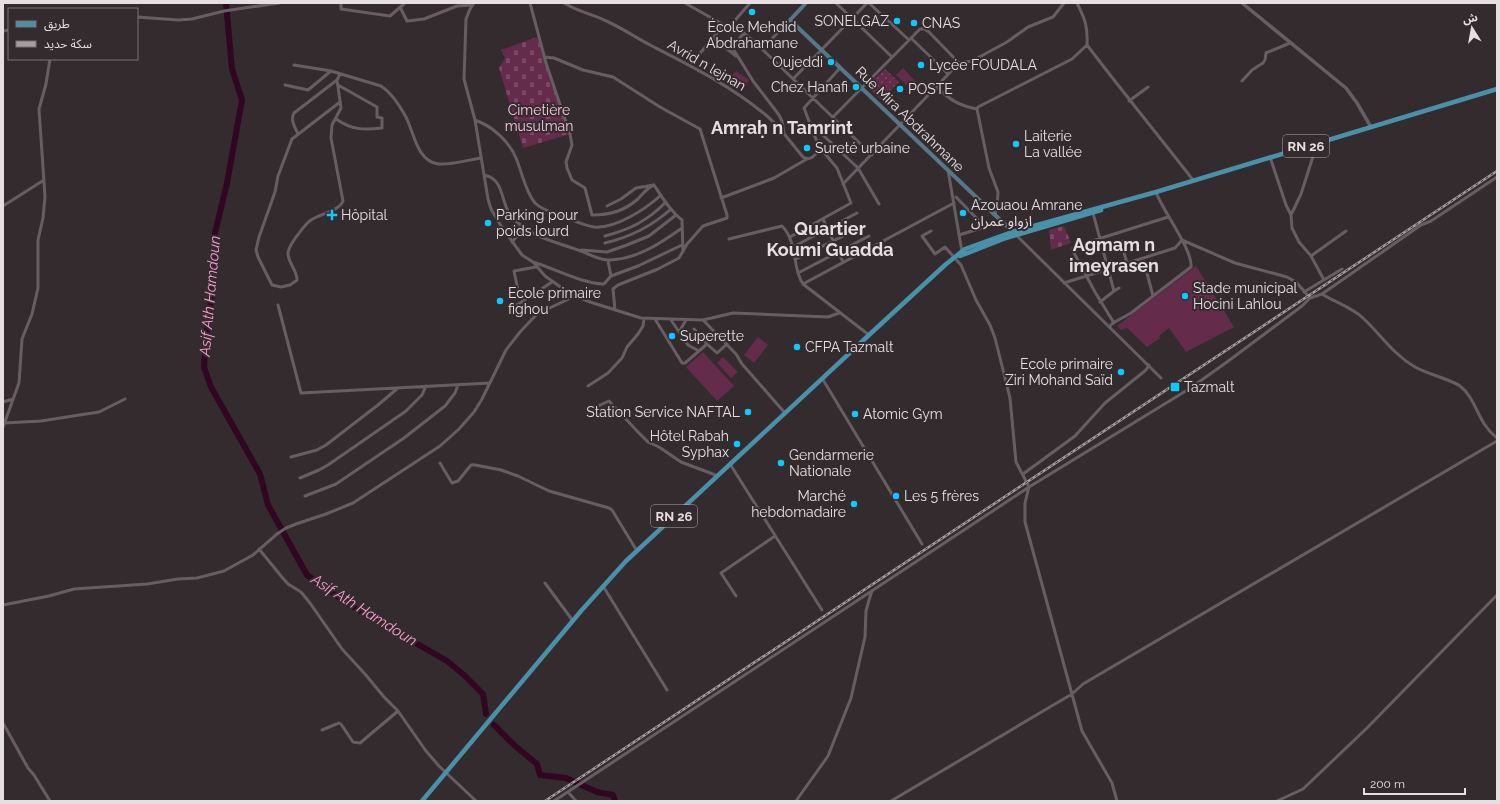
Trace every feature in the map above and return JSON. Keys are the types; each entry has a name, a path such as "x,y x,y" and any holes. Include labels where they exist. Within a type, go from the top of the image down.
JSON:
{"main road":[{"path":"790,20 806,3"},
{"name":"Rue Mira Abdrahmane","path":"790,20 1014,233"},
{"name":"RN 26","path":"422,801 573,621 636,551 945,265 966,249 1014,233 1156,192 1497,89"},
{"name":"RN 26","path":"955,258 1014,233 1094,213 1115,204"}],"street":[{"path":"138,17 178,20 192,19 224,11 279,3"},
{"path":"341,3 341,9 390,16 405,3"},
{"path":"530,3 545,57 570,134 572,145 566,162 567,168 572,180 585,188 592,215 605,215 621,210 632,204 649,187 654,185"},
{"name":"Avrid n lejnan","path":"564,3 604,20 703,72 744,98 768,116 803,157 807,159"},
{"path":"685,3 724,25 731,25 744,33 794,78 872,154"},
{"path":"731,25 750,3"},
{"path":"836,3 892,58"},
{"path":"794,78 868,3 948,74"},
{"path":"843,184 959,63 972,61 1007,42 1028,27 1052,17 1064,3"},
{"path":"1077,3 1086,21 1088,33 1087,45 1129,101 1143,115 1193,180"},
{"path":"1242,3 1346,88 1371,127"},
{"path":"400,7 407,21 424,19 457,6 473,4"},
{"path":"473,4 466,19 464,79 475,120 491,209 501,226 522,255 532,262 552,282 575,296 590,302 644,318 703,320 733,313 828,317 839,313"},
{"path":"762,49 790,20"},
{"path":"696,58 724,25"},
{"path":"834,116 920,29 924,29 929,32 959,63"},
{"path":"744,33 732,46 739,59 782,122 785,135"},
{"path":"714,38 739,59"},
{"path":"1242,81 1252,70 1263,63 1266,53 1290,43"},
{"path":"977,109 978,107 1072,59 1087,45"},
{"path":"545,57 554,58 583,70 613,77 660,108 700,129 727,215 727,218 703,226 687,244 679,258 618,285 613,289"},
{"path":"50,60 40,109 45,208 38,240 38,288 32,314 22,339 19,366 20,376 4,425 99,412 125,399"},
{"path":"294,65 331,71 381,86 388,92 406,118 420,150 425,158 430,162 443,164 481,158"},
{"path":"790,237 851,203 837,168 821,149 808,122 804,108 840,68"},
{"path":"285,85 308,90 331,71"},
{"path":"298,134 293,124 292,116 294,112 337,80 340,74"},
{"path":"337,80 341,108 332,125 331,138 343,201 338,207 315,218 303,227 290,245 288,257 296,273 297,280 290,285 281,287 272,285 256,250 257,243 292,139 340,102"},
{"path":"336,119 350,127 362,130 382,128 382,118 377,117 377,107 338,85"},
{"path":"936,87 953,102 961,106 977,109"},
{"path":"1129,101 1148,87"},
{"path":"977,109 989,168 998,192 997,209 994,215"},
{"path":"475,120 490,127 507,143 516,157 532,197 540,207 547,210 589,226 602,226 623,220 635,214 661,195"},
{"path":"777,126 782,122"},
{"path":"808,122 858,168 879,204"},
{"path":"1291,215 1301,194 1318,143"},
{"path":"721,198 774,178 807,159 811,159 821,149"},
{"path":"1270,157 1286,205 1291,215 1292,228 1299,242 1311,256 1324,280"},
{"path":"948,170 962,252"},
{"path":"484,175 493,178 497,182 507,210 511,216 524,228 548,240 608,260 624,258 648,250 682,228"},
{"path":"554,801 1029,486 1189,388 1227,362 1302,306 1310,298 1322,294 1421,225 1431,221 1497,177"},
{"path":"3,206 44,180"},
{"path":"654,185 676,216 682,220 683,252"},
{"path":"607,206 621,199 636,188 654,185"},
{"path":"1109,327 1153,296 1191,266 1192,262 1182,240 1156,192"},
{"path":"956,197 985,227 959,235"},
{"path":"605,236 636,225 654,214 666,202"},
{"path":"803,284 954,203"},
{"path":"605,243 624,238 644,229 655,223 671,209"},
{"path":"793,247 857,213"},
{"path":"1094,213 1114,291"},
{"path":"578,249 607,252 649,236 676,216"},
{"path":"1114,323 1100,302 1073,251 1073,248 1168,216"},
{"path":"822,219 844,262"},
{"path":"729,239 782,226 790,237 798,273 803,284 869,335"},
{"path":"796,259 864,226"},
{"path":"512,242 524,228"},
{"path":"1311,256 1346,231"},
{"path":"931,232 922,236 935,254 945,246 961,265 995,338 1010,398 1016,462 1029,486 1025,503 1025,522 1082,731 1112,783 1117,801"},
{"path":"1014,233 1161,378"},
{"path":"798,273 869,236"},
{"path":"1182,240 1235,263 1287,277 1296,282 1310,298"},
{"path":"1064,283 1175,248 1182,240"},
{"path":"1123,241 1122,246 1127,263"},
{"path":"604,284 611,276 649,261 682,245"},
{"path":"1143,258 1153,296"},
{"path":"608,260 611,276"},
{"path":"532,262 547,266 584,281 594,284 604,284 613,289"},
{"path":"519,295 514,271 536,267"},
{"path":"1304,292 1342,269"},
{"path":"509,308 514,307 552,282"},
{"path":"1100,302 1119,288"},
{"path":"613,289 615,310"},
{"path":"1322,294 1347,306 1364,318 1392,349 1415,368 1460,386 1471,398 1484,425 1489,432 1497,438"},
{"path":"3,605 49,596 74,589 147,584 178,579 197,578 224,571 253,555 276,534 286,528 354,503 440,446 474,412 506,350 520,332 537,314 575,296"},
{"path":"278,305 302,393 490,383"},
{"path":"588,386 603,378 622,358 627,347 643,326 644,318"},
{"path":"655,319 682,362 685,363 707,344"},
{"path":"671,320 688,345 699,351"},
{"path":"679,332 686,320"},
{"path":"703,320 736,354 742,364 785,413"},
{"path":"694,329 717,353 727,344"},
{"path":"1023,474 1075,436 1105,402 1146,370 1149,365"},
{"path":"822,378 922,544"},
{"path":"305,496 336,484 404,438 445,406 455,393 458,385"},
{"path":"300,478 323,467 406,411 422,395 426,386"},
{"path":"291,457 318,450 326,445 398,388"},
{"path":"3,402 13,399"},
{"path":"587,414 609,401 648,442 659,447 681,462 718,476"},
{"path":"891,801 1072,694 1083,684 1497,441"},
{"path":"440,463 452,483 458,480 471,466 475,465 501,470 518,476 549,491 609,508 612,510 636,551"},
{"path":"730,464 822,610"},
{"path":"736,596 721,573 775,536"},
{"path":"259,549 288,584 301,592 320,616 342,649 398,711 426,751 439,766 476,801"},
{"path":"545,583 573,621"},
{"path":"603,586 667,690"},
{"path":"796,801 828,756 851,698 865,637 866,611 872,591"},
{"path":"1276,801 1303,789 1497,595"},
{"path":"322,730 339,723 353,742 360,743 398,711"},
{"path":"3,723 28,768 50,801"},
{"path":"568,792 576,801"},
{"path":"1287,801 1289,796"}],"green space":[{"name":"Cimetière musulman","path":"537,37 570,134 523,148 499,68 505,58 501,50"},
{"path":"903,68 917,83 911,89 896,75"},
{"path":"885,69 899,82 881,100 867,86"},
{"path":"736,71 749,80 745,87 731,76"},
{"path":"1064,226 1071,243 1051,250 1049,230"},
{"name":"Stade municipal Hocini Lahlou","path":"1196,266 1234,327 1186,352 1169,328 1159,336 1160,338 1147,347 1127,328 1121,330 1117,326"},
{"path":"758,337 768,345 754,363 744,355"},
{"path":"703,352 734,386 717,401 686,367"},
{"path":"723,357 738,372 731,378 717,363"}],"waterway":[{"name":"Asif Ath Hamdoun","path":"226,3 232,69 242,100 227,183 215,233 212,295 206,336 204,367 211,387 260,474 268,505 307,575 353,607 447,661 483,694 486,714"},
{"name":"Asif Ath Hamdoun","path":"494,725 514,745 537,764 540,775 566,778 597,792 613,795 615,801"}],"railway":[{"path":"545,801 1497,171"}],"place":[{"name":"École Mehdid Abdrahamane","path":"752,12"},
{"name":"SONELGAZ","path":"897,21"},
{"name":"CNAS","path":"914,23"},
{"name":"Oujeddi","path":"831,62"},
{"name":"Lycée FOUDALA","path":"921,65"},
{"name":"Chez Hanafi","path":"856,87"},
{"name":"POSTE","path":"900,89"},
{"name":"Laiterie La vallée","path":"1016,144"},
{"name":"Sureté urbaine","path":"807,148"},
{"name":"Azouaou Amrane ازواو عمران","path":"963,213"},
{"name":"Hôpital","path":"332,215"},
{"name":"Parking pour poids lourd","path":"488,223"},
{"name":"Stade municipal Hocini Lahlou","path":"1185,296"},
{"name":"Ecole primaire fighou","path":"500,301"},
{"name":"Superette","path":"672,336"},
{"name":"CFPA Tazmalt","path":"797,347"},
{"name":"Ecole primaire Ziri Mohand Saïd","path":"1121,372"},
{"name":"Tazmalt","path":"1175,387"},
{"name":"Station Service NAFTAL","path":"748,412"},
{"name":"Atomic Gym","path":"855,414"},
{"name":"Hôtel Rabah Syphax","path":"737,444"},
{"name":"Gendarmerie Nationale","path":"781,463"},
{"name":"Les 5 frères","path":"896,496"},
{"name":"Marché hebdomadaire","path":"854,504"}],"district":[{"name":"Amṛaḥ n Tamrint","path":"782,127"},
{"name":"Quartier Koumi Guadda","path":"830,238"},
{"name":"Agmam n imeɣrasen","path":"1114,254"}]}
